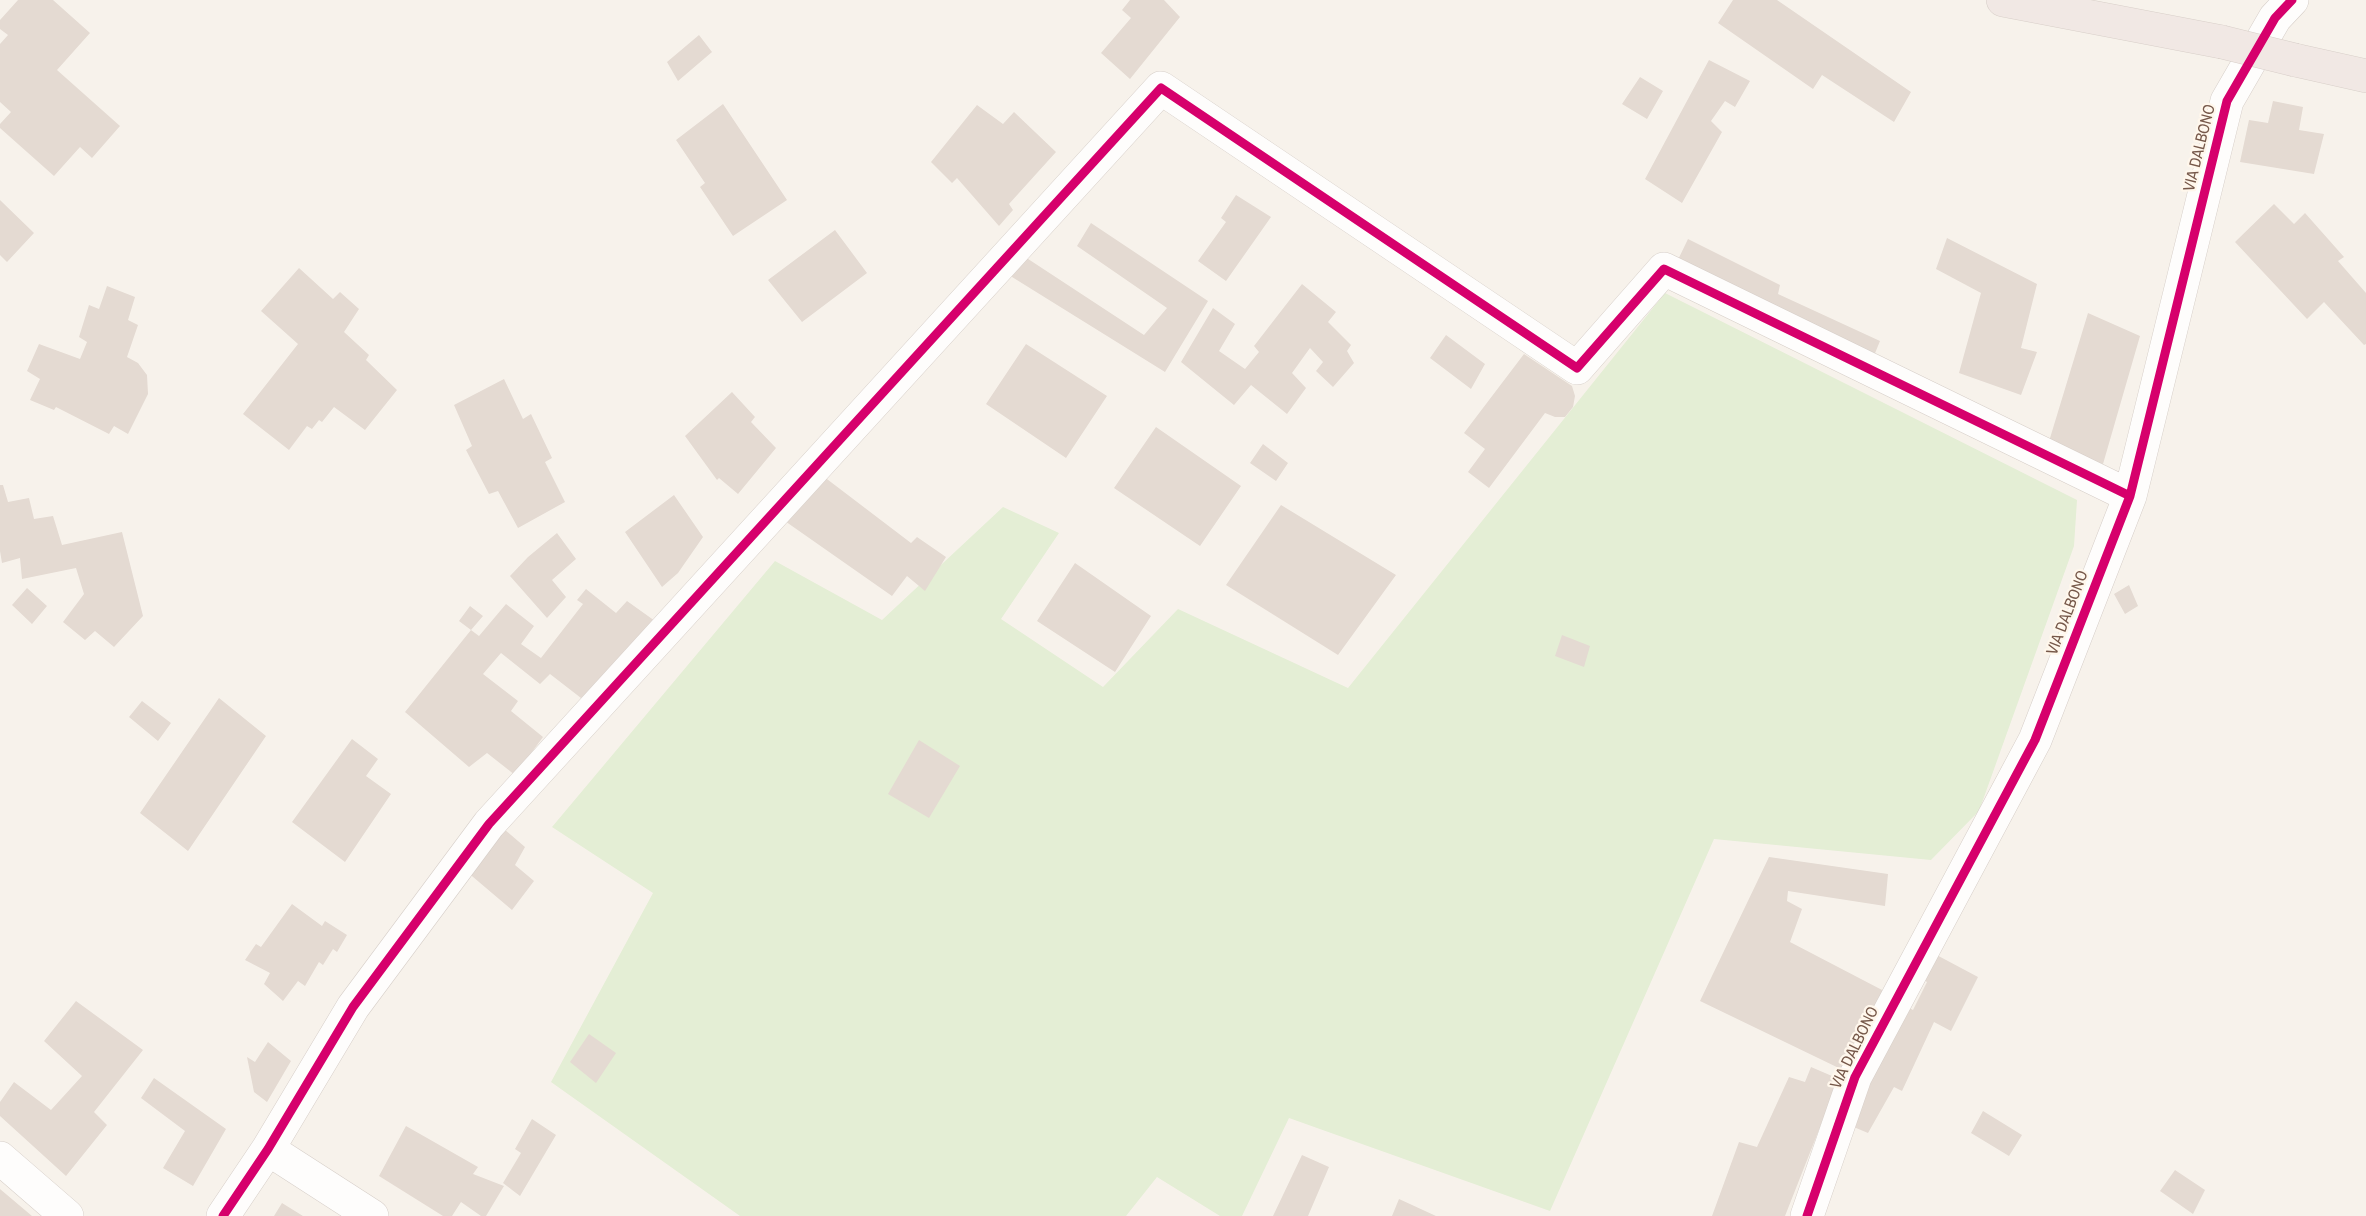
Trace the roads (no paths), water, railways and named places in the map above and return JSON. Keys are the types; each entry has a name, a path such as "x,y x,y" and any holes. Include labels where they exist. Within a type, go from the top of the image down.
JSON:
{"highway":[{"path":"2003,0 2222,42 2366,76"}],"street":[{"name":"VIA DALBONO","path":"1807,1216 1855,1077 2035,740 2130,496 2227,101 2275,18 2292,0"},
{"path":"223,1216 268,1149 354,1007 489,824 1161,88 1577,368 1664,269 2130,496"},
{"path":"268,1149 372,1216"},
{"path":"0,1158 67,1216"}]}
